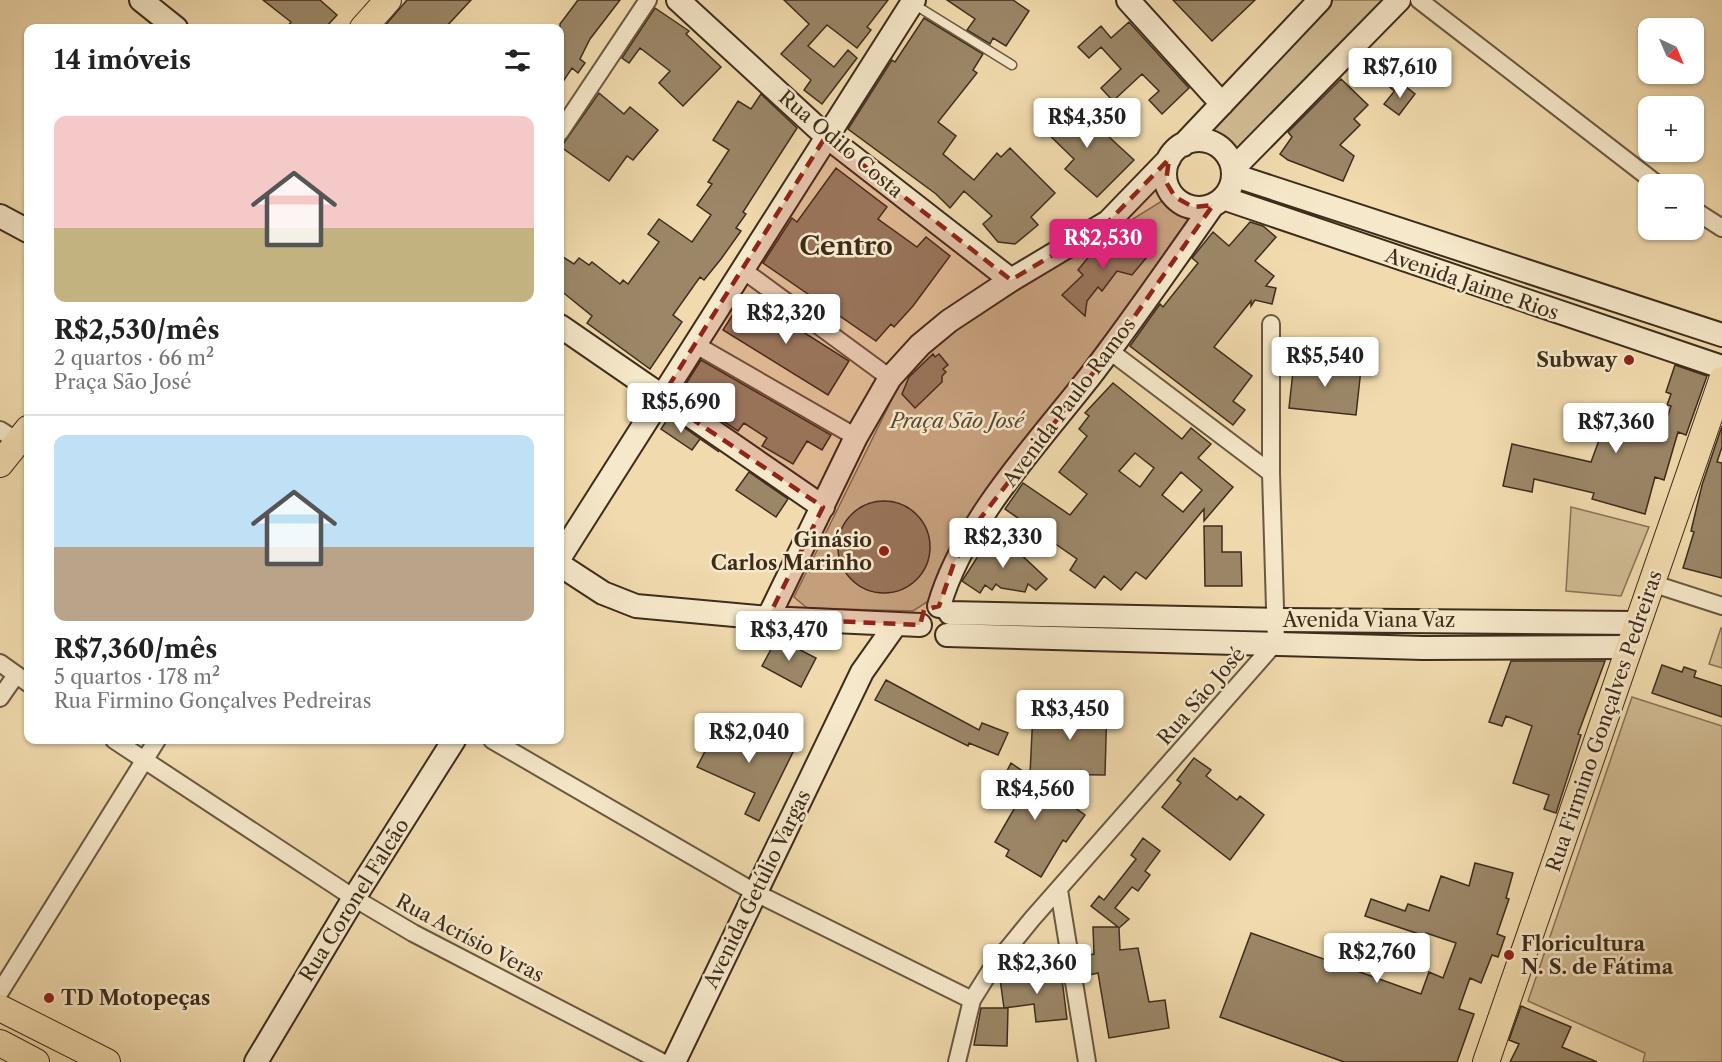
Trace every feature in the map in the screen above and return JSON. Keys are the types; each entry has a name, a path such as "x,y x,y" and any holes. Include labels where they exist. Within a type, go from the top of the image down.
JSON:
{"main road":[{"path":"367,24 388,0"},
{"name":"Rua Firmino Gonçalves Pedreiras","path":"1486,1062 1722,380"},
{"path":"0,465 19,437"},
{"path":"0,1008 107,1062"},
{"path":"0,1043 36,1062"},
{"path":"0,1057 9,1062"}],"street":[{"path":"141,0 171,24"},
{"path":"564,126 648,0"},
{"name":"Rua Odilo Costa","path":"678,0 826,136 1011,280"},
{"path":"1128,0 1222,104"},
{"path":"768,618 856,437 890,378 920,345 949,321 1011,280 1108,222 1320,0"},
{"path":"1233,172 1227,154 1214,144 1198,140 1176,152 1167,182 1175,197 1193,207 1218,201 1228,191 1233,172 1399,0"},
{"path":"1419,0 1644,174"},
{"path":"564,551 913,1"},
{"name":"Avenida Jaime Rios","path":"1233,172 1409,233 1722,335"},
{"name":"Avenida Jaime Rios","path":"1218,201 1722,367"},
{"name":"Avenida Paulo Ramos","path":"945,618 954,563 976,524 1110,351 1218,201"},
{"path":"0,216 24,229"},
{"path":"1704,216 1722,228"},
{"path":"1400,260 1409,233"},
{"path":"743,270 890,378"},
{"path":"1566,315 1574,288"},
{"path":"1271,324 1271,473 1276,631"},
{"path":"564,329 661,398 823,507"},
{"path":"696,345 856,437"},
{"path":"1110,351 1271,473"},
{"path":"564,568 603,593 636,606 768,618 920,625 924,610 945,618"},
{"path":"1652,583 1722,606"},
{"path":"1099,638 1100,615"},
{"name":"Avenida Viana Vaz","path":"945,618 1100,615 1276,631 1423,648 1629,647"},
{"name":"Avenida Viana Vaz","path":"945,618 1099,638 1276,631 1422,620 1638,623"},
{"path":"1422,620 1423,648"},
{"name":"Avenida Getúlio Vargas","path":"674,1062 862,672 896,624"},
{"name":"Rua São José","path":"957,1062 972,1000 1004,953 1276,631"},
{"path":"0,663 22,679 0,698"},
{"name":"Rua Acrísio Veras","path":"121,744 354,898 434,944 663,1062"},
{"path":"0,992 154,744"},
{"name":"Rua Coronel Falcão","path":"256,1062 354,898 451,744"},
{"path":"499,744 756,893 972,1000"},
{"path":"1059,890 1087,1062"}],"lane":[{"path":"913,1 1012,65"}],"highlighted area":[{"path":"826,136 1011,280 1108,222 1169,159 1166,182 1175,197 1193,207 1213,205 1110,351 976,524 954,563 939,606 924,610 920,625 768,618 823,507 661,398"}],"green space":[{"path":"1332,0 1386,0 1238,160 1223,140 1207,129 1232,109"},
{"name":"Praça São José","path":"1162,201 1191,222 964,523 930,600 913,611 807,608 794,597 899,385 926,352 955,329"},
{"path":"1571,507 1649,527 1621,596 1566,591"},
{"path":"1722,629 1722,668 1709,664"},
{"path":"1632,697 1722,726 1722,1062 1643,1062 1645,1053 1528,1001"}],"building":[{"path":"263,0 320,0 337,15 329,24 289,24 291,22"},
{"path":"407,0 471,0 449,24 386,24"},
{"path":"578,0 620,0 590,39 580,59 585,63 578,73 572,68 564,80 564,24 560,24"},
{"path":"784,0 888,0 867,27 871,30 857,48 827,25 808,46 834,67 848,50 857,58 822,104 804,90 811,80 781,54 809,24"},
{"path":"947,0 1013,0 1029,11 1006,46 993,38 990,44 967,30 975,19"},
{"path":"1173,0 1255,0 1212,41"},
{"path":"655,8 689,31 686,34 721,67 683,106 659,83 670,71 640,48 629,63 622,58"},
{"path":"924,18 983,54 973,70 977,73 938,122 956,136 943,154 974,180 997,153 1001,157 1010,148 1055,193 1031,217 1038,225 1015,244 998,242 983,224 992,216 964,191 950,208 936,194 848,129 892,60 895,62"},
{"path":"1129,22 1189,88 1162,114 1149,100 1159,91 1142,74 1113,101 1101,88 1121,69 1101,47 1089,58 1078,47 1101,26 1111,38"},
{"path":"1383,51 1408,75 1393,90 1368,67"},
{"path":"1341,79 1368,105 1354,119 1360,125 1340,145 1354,156 1343,181 1288,160 1280,154 1292,137 1288,132"},
{"path":"1401,83 1415,94 1399,115 1384,104"},
{"path":"599,93 624,114 630,107 658,130 633,160 627,156 609,181 564,149 564,143"},
{"path":"761,94 797,128 743,212 746,214 736,228 741,231 704,280 700,277 673,315 682,322 650,369 587,323 592,316 564,293 564,258 574,264 579,258 589,265 592,262 620,284 623,280 628,284 659,242 648,234 659,219 692,242 711,215 697,205 712,184 708,182 729,150 713,140 738,101 751,109"},
{"path":"1070,101 1134,160 1097,197 1065,169 1074,159 1041,127"},
{"path":"836,168 887,207 878,219 917,247 926,237 950,256 913,306 894,327 891,324 876,341 763,263 792,218 797,222"},
{"path":"1250,222 1263,226 1276,237 1255,261 1274,276 1266,286 1276,288 1272,304 1255,300 1251,306 1251,301 1214,347 1252,376 1233,401 1245,410 1233,425 1130,346 1160,304 1163,307 1198,263 1192,258 1213,232 1229,246"},
{"path":"1115,233 1146,258 1132,275 1117,271 1102,291 1098,287 1087,301 1085,316 1062,295 1083,275 1078,270 1095,249 1102,248"},
{"path":"745,295 849,361 828,395 723,330"},
{"path":"933,354 935,357 939,354 948,365 943,369 946,372 942,376 942,382 915,408 902,394 909,377"},
{"path":"701,360 831,435 822,450 807,441 793,464 762,446 767,438 744,423 738,431 700,406 702,403 682,390"},
{"path":"1294,362 1361,369 1356,415 1289,408"},
{"path":"1675,365 1707,376 1686,435 1678,432 1664,480 1655,477 1645,514 1592,499 1594,493 1534,479 1532,492 1503,486 1512,444 1591,462 1608,416 1662,433 1671,406 1667,405 1671,394 1666,392"},
{"path":"1113,383 1182,439 1191,428 1211,444 1198,458 1233,487 1204,521 1204,509 1146,579 1136,572 1121,590 1104,576 1095,588 1070,570 1077,559 1005,509 1023,483 1070,515 1087,494 1059,472 1087,436 1079,429 1089,416 1085,413","holes":["1135,453 1154,468 1140,487 1119,471","1181,472 1202,490 1183,512 1162,495"]},
{"path":"669,417 719,452 700,439 692,450 661,429"},
{"path":"1722,426 1722,447 1717,462 1722,463 1722,578 1683,568 1694,532 1691,531 1702,485"},
{"path":"749,472 788,499 776,517 736,490"},
{"name":"Ginásio Carlos Marinho","path":"884,501 902,504 917,514 927,529 930,547 927,565 917,580 902,590 884,593 866,590 851,580 841,565 838,547 841,529 851,514 866,504"},
{"path":"1204,526 1222,526 1222,552 1241,552 1242,586 1205,586"},
{"path":"997,532 1047,579 1036,590 1028,584 1025,592 1001,588 996,584 992,590 985,585 980,593 962,581 980,553 990,544 987,540"},
{"path":"777,638 816,658 801,687 762,666"},
{"path":"1511,661 1605,661 1578,734 1581,735 1556,813 1544,809 1549,795 1513,783 1532,726 1506,716 1502,726 1489,722"},
{"path":"1662,665 1682,672 1684,667 1696,671 1694,677 1722,686 1722,717 1652,693"},
{"path":"886,680 979,730 982,723 1008,733 998,755 969,743 968,746 875,700"},
{"path":"1069,702 1107,702 1105,775 1030,774 1033,712 1069,713"},
{"path":"746,724 773,739 775,735 796,746 759,821 745,814 755,793 697,767 715,732 736,742"},
{"path":"1194,758 1211,770 1206,776 1237,800 1240,796 1264,815 1230,860 1162,807 1181,783 1177,780"},
{"path":"1011,763 1085,815 1066,842 1063,840 1041,877 1006,856 1009,850 995,842 1017,804 996,793"},
{"path":"1143,838 1160,851 1145,871 1150,875 1138,891 1132,887 1115,908 1129,919 1119,928 1120,950 1138,948 1149,1002 1165,1000 1169,1028 1109,1038 1098,973 1089,975 1086,955 1094,954 1093,927 1118,927 1091,906 1099,896 1104,900 1136,859 1131,855"},
{"path":"1475,863 1513,873 1506,898 1509,899 1497,934 1505,937 1498,957 1492,955 1481,983 1470,978 1459,1009 1474,1014 1457,1062 1344,1062 1220,1017 1251,933 1421,994 1429,972 1443,978 1456,943 1426,933 1425,936 1365,916 1371,899 1405,911 1408,904 1429,911 1441,876 1469,886"},
{"path":"1061,971 1067,1019 1036,1022 1034,1004 1004,1008 1000,979"},
{"path":"1521,1006 1571,1027 1562,1047 1597,1062 1510,1062 1519,1044 1509,1040"},
{"path":"981,1008 1008,1008 1007,1046 974,1045"}],"place":[{"name":"Subway","path":"1629,360"},
{"name":"Ginásio Carlos Marinho","path":"884,551"},
{"name":"Floricultura N. S. de Fátima","path":"1509,955"},
{"name":"TD Motopeças","path":"49,998"}],"district":[{"name":"Centro","path":"846,246"}]}
